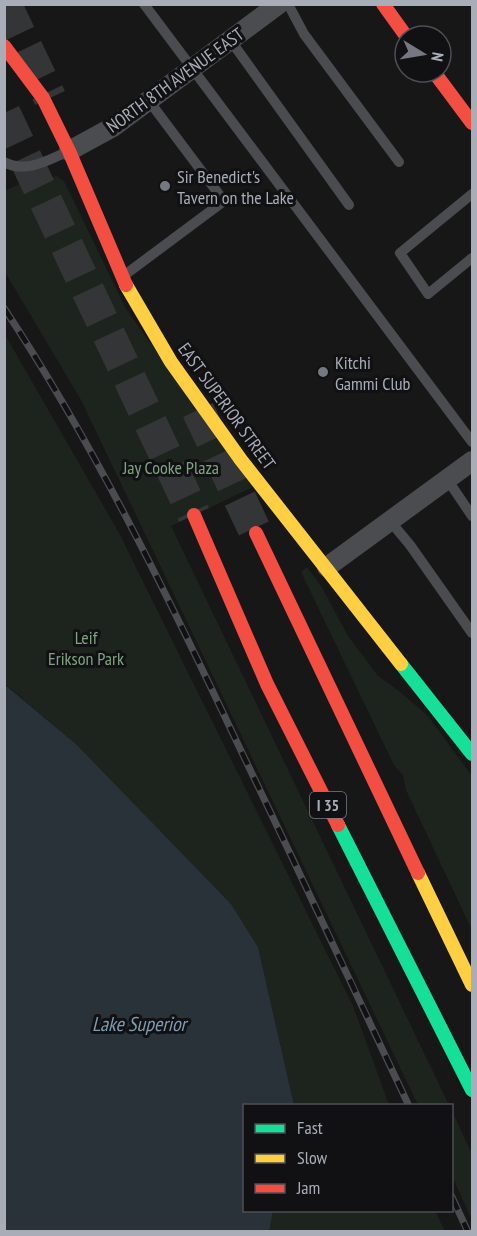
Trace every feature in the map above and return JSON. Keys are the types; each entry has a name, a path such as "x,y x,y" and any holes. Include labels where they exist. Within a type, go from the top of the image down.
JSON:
{"main road":[{"path":"382,4 397,24"},
{"name":"EAST SUPERIOR STREET","path":"4,46 43,98 69,152 122,278 171,362 241,459 472,754"},
{"path":"443,84 472,123"},
{"name":"I 35","path":"194,515 267,684 472,1090"},
{"path":"256,533 472,985"}],"street":[{"name":"NORTH 8TH AVENUE EAST","path":"69,152 113,127 279,4"},
{"path":"327,567 472,461"}],"lane":[{"path":"288,4 304,34 399,162"},
{"path":"144,5 472,442"},
{"path":"231,41 349,205"},
{"path":"122,278 224,201 149,101"},
{"path":"4,162 21,168 36,165 69,152"},
{"path":"472,194 400,253 428,294 472,258"},
{"path":"447,479 472,516"},
{"path":"390,521 410,545 472,633"}],"green space":[{"name":"Jay Cooke Plaza","path":"57,176 64,181 126,309 253,487 171,526 449,1104 418,1104 81,400 5,272 5,191"},
{"name":"Leif Erikson Park","path":"4,333 119,533 353,1006 389,1104 294,1104 258,947 231,904 77,745 5,684"},
{"path":"307,567 321,586 348,636 378,676 428,716 472,776 472,930 406,790 403,775 394,765 301,572"},
{"path":"453,1113 470,1150 472,1149 472,1220 453,1178"},
{"path":"273,1212 436,1212 445,1231 269,1231"}],"water":[{"name":"Lake Superior","path":"4,684 77,745 231,904 258,947 294,1104 243,1104 243,1212 273,1212 269,1231 5,1231"}],"tunnel":[{"path":"5,4 50,98"},
{"path":"4,113 194,515"},
{"path":"198,410 256,533"}],"railway":[{"path":"4,308 68,411 154,572 408,1104"},
{"path":"453,1199 468,1232"}],"traffic: fast":[{"path":"401,664 472,754"},
{"path":"338,825 472,1090"}],"traffic: slow":[{"path":"126,285 171,362 241,460 401,664"},
{"path":"418,873 472,985"}],"traffic: jam":[{"path":"383,4 397,24"},
{"path":"4,46 43,98 69,151 126,285"},
{"path":"443,84 472,123"},
{"path":"194,515 267,684 338,825"},
{"path":"256,533 418,873"}],"place":[{"name":"Sir Benedict's Tavern on the Lake","path":"165,186"},
{"name":"Kitchi Gammi Club","path":"323,372"}]}
